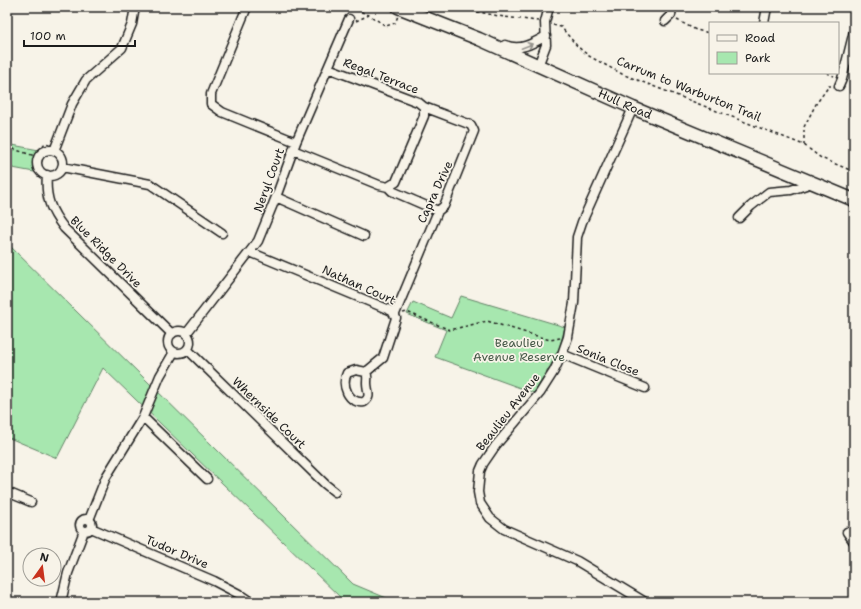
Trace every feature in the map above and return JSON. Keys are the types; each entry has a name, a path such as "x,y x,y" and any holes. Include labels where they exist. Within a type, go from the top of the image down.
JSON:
{"main road":[{"name":"Hull Road","path":"399,8 479,39 633,108 854,200"}],"street":[{"path":"55,148 72,104 86,80 122,48 132,24 135,7"},
{"path":"247,7 211,94 211,104 222,112 438,211"},
{"path":"538,66 546,44 545,22 549,7"},
{"path":"764,22 767,7"},
{"name":"Neryl Court","path":"186,334 258,241 295,146 349,19"},
{"path":"839,86 854,31"},
{"path":"479,39 491,40 515,48 530,45 546,36"},
{"name":"Regal Terrace","path":"328,68 418,102 424,107 424,116 396,182 388,187"},
{"name":"Capra Drive","path":"395,314 438,211 444,206 474,132 471,125 424,107"},
{"name":"Beaulieu Avenue","path":"633,108 585,215 577,238 574,303 568,337 562,354 554,371 540,393 496,444 483,464 478,480 478,492 480,503 490,518 504,529 577,561 645,602"},
{"path":"55,148 62,159 62,167 55,175 47,175 40,171 38,167 38,159 42,153 55,148"},
{"path":"62,167 150,184 222,233"},
{"name":"Blue Ridge Drive","path":"47,175 46,188 48,200 54,215 64,228 172,334"},
{"path":"739,218 750,206 769,192 792,190 812,183"},
{"path":"276,197 364,236"},
{"name":"Nathan Court","path":"250,252 386,308 395,314 395,323 383,358 366,372"},
{"path":"177,332 186,334 190,342 188,350 184,353 174,352 170,349 168,344 172,334 177,332"},
{"name":"Whernside Court","path":"188,350 324,484 335,492"},
{"path":"61,602 68,573 88,526 106,476 143,417 160,376 174,352"},
{"name":"Sonia Close","path":"562,354 645,388"},
{"path":"143,417 207,480"},
{"path":"7,492 31,502"},
{"name":"Tudor Drive","path":"88,526 214,581 251,602"},
{"path":"847,532 854,542"}],"path":[{"path":"350,7 369,15 386,26 395,23 399,8"},
{"name":"Carrum to Warburton Trail","path":"453,7 545,22 561,27 578,47 589,56 622,74 804,145 821,158 854,171"},
{"path":"669,14 675,20 696,30 709,33"},
{"path":"349,19 358,21 369,15"},
{"path":"804,145 804,127 816,104 829,86 839,86 836,76 830,74"},
{"path":"7,147 35,156 45,144 55,148"},
{"path":"395,314 407,312 450,330 487,321 550,340 568,337"}],"green space":[{"path":"7,144 39,150 33,160 34,172 7,167"},
{"path":"7,243 353,584 396,602 349,602 342,599 103,368 57,458 7,437"},
{"name":"Beaulieu Avenue Reserve","path":"461,296 565,327 560,347 555,358 534,393 435,357 446,330 407,314 413,302 451,318"}]}
